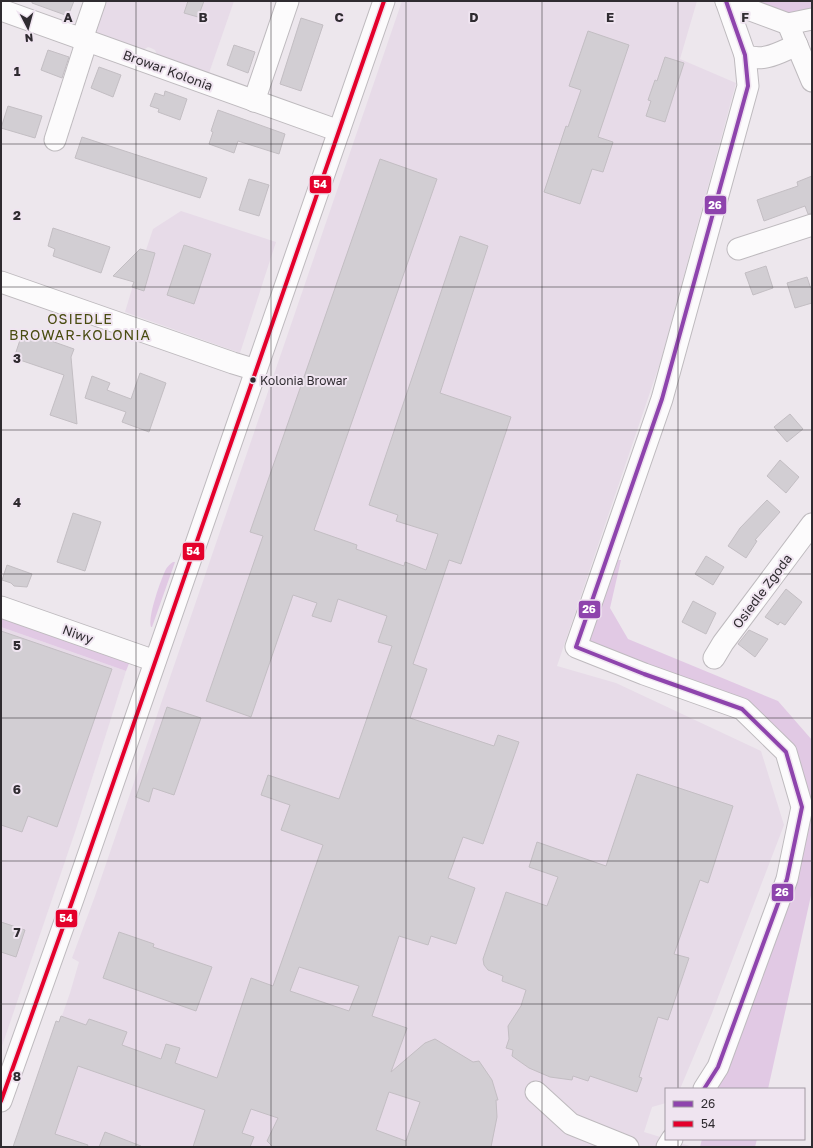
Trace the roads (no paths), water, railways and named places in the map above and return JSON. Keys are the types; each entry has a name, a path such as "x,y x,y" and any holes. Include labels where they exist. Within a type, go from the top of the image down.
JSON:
{"street":[{"path":"54,140 95,1"},
{"path":"254,101 288,1"},
{"path":"1,1101 73,899 154,661 384,1"},
{"path":"726,1 788,24 812,19"},
{"path":"705,1088 718,1066 787,879 802,807 786,752 742,709 644,674 576,647 662,399 748,86 745,55 726,1"},
{"name":"Browar Kolonia","path":"1,10 339,131"},
{"path":"788,24 812,81"},
{"path":"745,55 760,59 797,45"},
{"path":"738,249 812,225"},
{"path":"1,282 256,370"},
{"name":"Osiedle Zgoda","path":"714,658 723,643 812,524"},
{"name":"Niwy","path":"1,607 154,661"},
{"path":"536,1092 571,1124 628,1147"}],"place":[{"name":"Kolonia Browar","path":"253,380"}],"district":[{"name":"OSIEDLE BROWAR-KOLONIA","path":"80,326"}]}
